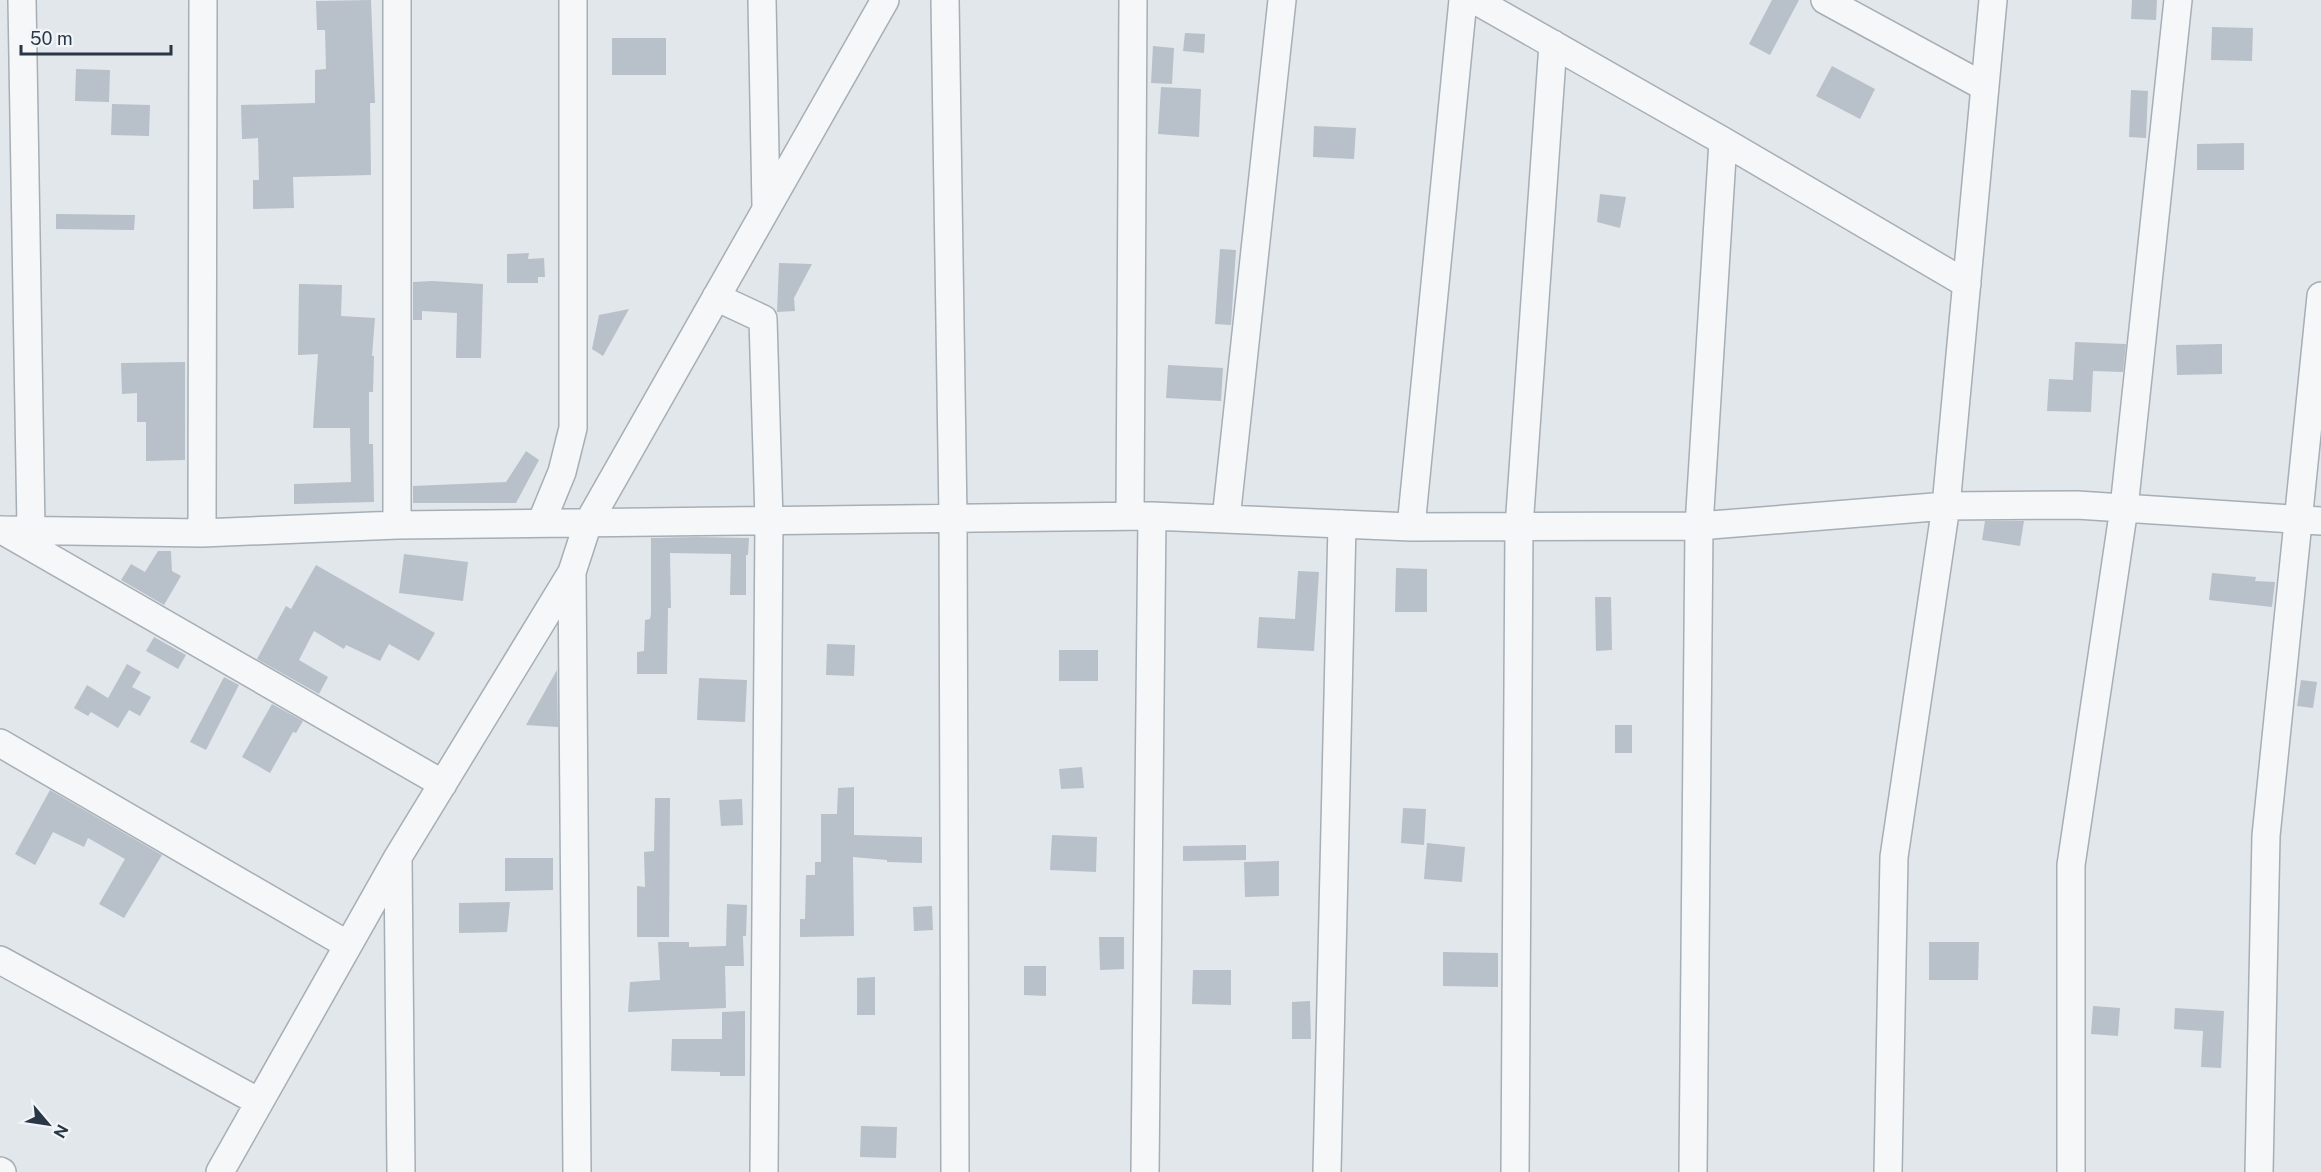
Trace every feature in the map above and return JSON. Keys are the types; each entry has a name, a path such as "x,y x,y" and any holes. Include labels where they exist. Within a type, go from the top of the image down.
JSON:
{"street":[{"path":"22,0 32,530"},
{"path":"202,533 203,0"},
{"path":"397,0 397,525"},
{"path":"541,523 562,472 573,428 573,0"},
{"path":"762,0 766,208"},
{"path":"220,1172 398,857 572,572 588,523 885,0"},
{"path":"945,0 953,518 955,1172"},
{"path":"1133,0 1141,516 1145,1172"},
{"path":"1226,519 1282,0"},
{"path":"1411,527 1463,0"},
{"path":"1475,0 1723,141 1967,284"},
{"path":"1825,0 1985,87"},
{"path":"1888,1172 1894,857 1946,506 1994,0"},
{"path":"2071,1172 2072,865 2124,508 2178,0"},
{"path":"1515,1172 1519,527 1553,44"},
{"path":"1692,1172 1699,526 1723,141"},
{"path":"2259,1172 2266,836 2310,520 2321,296"},
{"path":"716,297 762,319 769,520 764,1172"},
{"path":"1,530 202,533 397,525 1141,516 1411,527 1699,526 1946,506 2077,505 2310,520"},
{"path":"1327,1172 1342,524"},
{"path":"1,530 443,784"},
{"path":"572,572 577,1172"},
{"path":"0,743 348,945"},
{"path":"398,857 401,1172"},
{"path":"0,960 260,1102"}],"building":[{"path":"371,0 375,103 370,103 371,175 293,177 294,208 253,209 253,180 259,180 258,138 242,139 241,105 315,103 315,70 326,69 325,30 317,30 316,1"},
{"path":"1772,0 1799,0 1770,55 1749,44"},
{"path":"2132,0 2157,0 2156,20 2131,19"},
{"path":"2212,27 2253,28 2252,61 2211,60"},
{"path":"1185,33 1205,34 1204,53 1183,51"},
{"path":"612,38 666,38 666,75 612,75"},
{"path":"1153,46 1174,48 1172,84 1151,83"},
{"path":"1832,66 1875,89 1860,119 1816,96"},
{"path":"76,69 110,70 109,102 75,101"},
{"path":"1161,87 1201,89 1199,137 1158,134"},
{"path":"2131,90 2148,91 2146,138 2129,137"},
{"path":"112,104 150,105 149,136 111,135"},
{"path":"1314,126 1356,128 1354,159 1313,157"},
{"path":"2244,143 2244,170 2197,170 2197,144"},
{"path":"1600,194 1626,197 1620,228 1597,222"},
{"path":"56,214 135,215 134,230 56,229"},
{"path":"1220,249 1236,250 1231,325 1215,324"},
{"path":"529,253 528,259 544,258 545,277 538,277 538,283 507,283 507,254"},
{"path":"779,263 812,264 794,298 795,311 777,312"},
{"path":"413,282 483,284 481,358 456,358 457,313 422,311 422,320 413,320"},
{"path":"299,284 342,285 341,316 375,318 372,356 374,356 373,392 369,392 369,444 373,444 374,502 294,504 294,484 351,482 350,428 313,428 318,354 298,355"},
{"path":"629,309 603,356 592,349 599,315"},
{"path":"2075,342 2126,344 2123,372 2093,371 2091,412 2047,411 2049,379 2073,380"},
{"path":"2222,344 2222,374 2177,375 2176,345"},
{"path":"185,362 185,460 146,461 146,422 137,422 137,393 122,394 121,363"},
{"path":"1168,365 1223,368 1221,401 1166,398"},
{"path":"526,451 539,460 516,503 413,503 413,486 506,482"},
{"path":"1985,521 2024,521 2020,546 1982,540"},
{"path":"651,538 749,538 748,555 746,555 746,595 730,595 731,554 670,553 671,608 668,608 667,674 637,674 637,652 644,651 645,620 650,619 651,614"},
{"path":"158,551 171,551 172,571 181,576 164,605 121,580 131,564 145,572"},
{"path":"404,554 468,562 463,601 399,593"},
{"path":"316,565 435,633 419,661 389,644 380,661 346,645 344,649 314,631 299,660 328,677 319,694 257,659 286,606 291,609"},
{"path":"1396,568 1427,569 1427,612 1395,612"},
{"path":"1298,571 1319,572 1314,651 1257,648 1259,617 1295,619"},
{"path":"2212,573 2256,577 2255,581 2275,582 2272,607 2209,600"},
{"path":"1595,597 1611,597 1612,650 1596,651"},
{"path":"154,637 186,655 178,669 146,651"},
{"path":"827,644 855,645 854,676 826,675"},
{"path":"1059,650 1098,650 1098,681 1059,681"},
{"path":"127,664 141,672 132,687 151,697 140,716 129,710 118,728 91,712 88,716 74,708 87,685 108,698"},
{"path":"557,670 558,727 526,725"},
{"path":"224,677 239,685 206,750 190,742"},
{"path":"699,678 747,680 745,722 697,720"},
{"path":"2301,680 2317,682 2313,708 2297,706"},
{"path":"272,704 303,721 296,733 293,732 270,773 242,757"},
{"path":"1615,725 1632,725 1632,753 1615,753"},
{"path":"1082,767 1084,788 1061,789 1059,769"},
{"path":"854,787 854,835 922,837 922,863 887,862 887,860 853,857 854,936 800,937 800,919 805,919 806,875 815,875 815,862 821,862 821,814 837,814 838,788"},
{"path":"50,790 162,855 124,918 99,904 125,859 88,838 84,847 53,832 35,865 15,854"},
{"path":"655,798 670,798 669,937 637,937 637,886 645,887 644,852 654,851"},
{"path":"742,799 743,825 721,826 719,800"},
{"path":"1403,808 1426,809 1424,845 1401,843"},
{"path":"1052,835 1097,837 1096,872 1050,870"},
{"path":"1427,843 1465,847 1462,882 1424,879"},
{"path":"1246,845 1246,860 1183,861 1183,846"},
{"path":"505,858 553,858 553,890 505,891"},
{"path":"1279,861 1279,896 1245,897 1244,862"},
{"path":"510,902 507,932 459,933 459,903"},
{"path":"727,904 747,905 746,936 743,936 744,966 725,966 726,1008 628,1012 630,982 660,980 658,942 689,942 689,947 726,946"},
{"path":"932,906 933,930 914,931 913,907"},
{"path":"1099,937 1124,937 1124,969 1100,970"},
{"path":"1929,942 1979,942 1978,980 1929,980"},
{"path":"1443,952 1498,953 1498,987 1443,986"},
{"path":"1024,966 1046,966 1046,996 1024,995"},
{"path":"1193,970 1231,970 1231,1005 1192,1004"},
{"path":"875,977 875,1015 857,1015 857,978"},
{"path":"1310,1001 1311,1039 1292,1039 1292,1002"},
{"path":"2093,1006 2120,1008 2118,1036 2091,1034"},
{"path":"2175,1008 2224,1011 2221,1068 2201,1067 2203,1031 2174,1029"},
{"path":"745,1011 745,1076 720,1076 720,1072 671,1071 672,1039 722,1039 722,1012"},
{"path":"861,1126 897,1127 896,1158 860,1157"}]}
